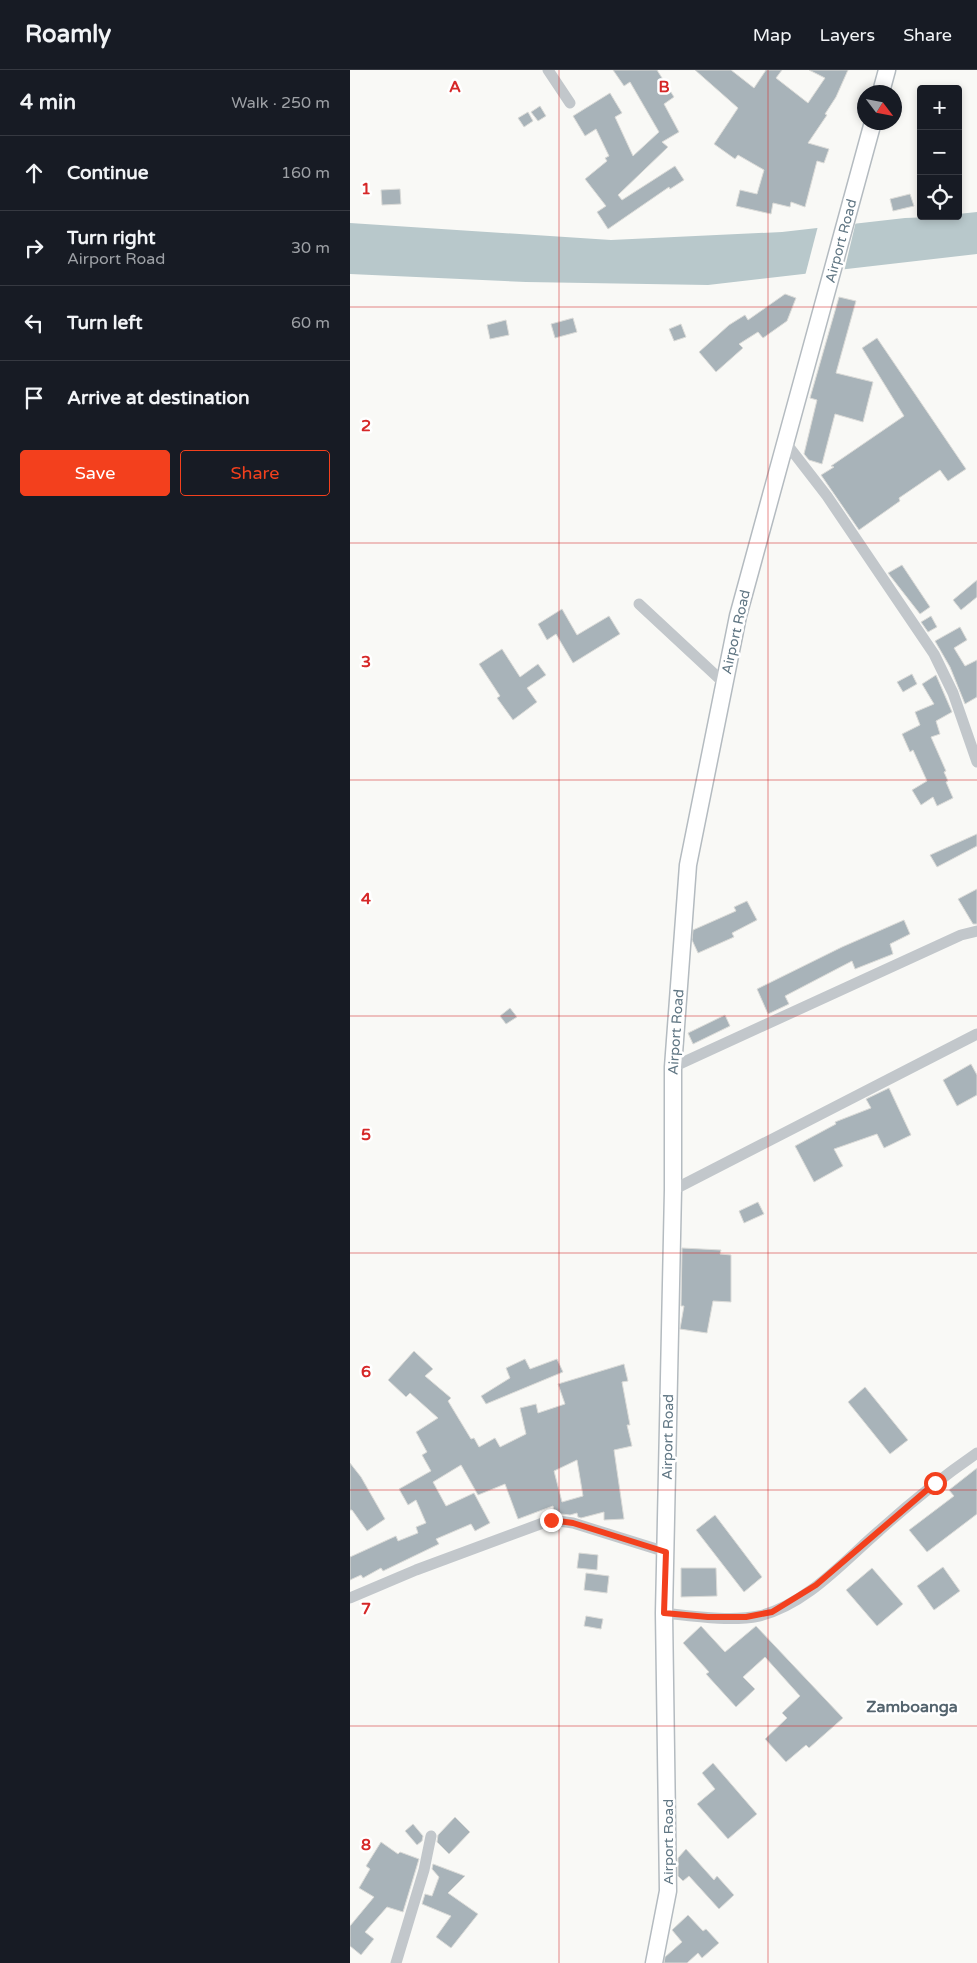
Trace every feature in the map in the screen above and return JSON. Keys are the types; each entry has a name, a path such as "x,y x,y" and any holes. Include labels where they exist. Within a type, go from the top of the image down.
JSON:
{"main road":[{"path":"882,85 886,70"},
{"name":"Airport Road","path":"654,1963 668,1891 664,1613 673,1190 673,1067 688,865 738,616 830,285 870,130"}],"street":[{"path":"548,70 570,103"},
{"path":"786,443 832,503 934,654 953,693 977,762"},
{"path":"639,604 724,683"},
{"path":"673,1067 952,939 977,931"},
{"path":"673,1190 977,1034"},
{"path":"664,1613 708,1617 746,1617 772,1612 787,1605 816,1585 935,1483 977,1453"},
{"path":"350,1598 424,1567 551,1520 573,1523 666,1552"},
{"path":"396,1963 424,1870 431,1836"}],"shaded area":[{"path":"977,212 977,254 708,285 526,282 350,274 350,223 611,240 782,232 905,218 917,218 917,220 962,220 962,214"}],"pier":[{"path":"856,221 844,272 805,276 818,226"}],"building":[{"path":"613,70 657,70 674,97 664,104 679,132 662,142 668,147 618,195 622,200 675,166 684,180 670,189 669,187 608,229 597,212 606,206 585,179 607,161 605,158 609,156 596,129 585,136 573,116 610,93 622,113 615,117 633,156 659,132 630,82 624,86"},
{"path":"695,70 731,70 754,88 766,70 782,70 776,78 808,103 825,78 809,70 848,70 836,97 825,114 827,115 808,143 829,149 824,163 817,161 805,207 791,202 790,207 773,203 771,214 736,206 740,190 757,194 764,170 738,155 735,159 714,144 738,108"},
{"path":"540,106 546,116 538,121 531,112"},
{"path":"528,112 533,121 524,127 518,118"},
{"path":"400,189 401,204 382,205 381,190"},
{"path":"910,194 914,206 893,211 890,199"},
{"path":"785,294 796,298 787,321 763,338 758,332 739,344 743,348 716,372 699,352 729,325 745,315 748,320"},
{"path":"839,297 856,301 836,373 873,382 863,422 835,414 822,464 809,460 804,454 817,400 810,398"},
{"path":"573,318 577,332 555,338 551,324"},
{"path":"506,320 509,335 490,339 487,325"},
{"path":"681,324 686,337 674,341 669,329"},
{"path":"877,338 966,469 948,481 940,470 899,498 900,501 859,530 821,475 834,467 831,466 904,416 862,348"},
{"path":"902,565 930,607 920,614 888,573"},
{"path":"977,580 977,597 961,610 953,600"},
{"path":"562,609 577,635 609,616 620,634 573,663 556,634 547,640 538,624"},
{"path":"931,616 937,627 928,632 921,622"},
{"path":"960,627 967,640 954,648 965,666 977,660 977,697 965,704 950,667 935,641"},
{"path":"502,649 520,677 538,664 546,675 527,688 537,702 513,720 497,698 500,696 479,664"},
{"path":"912,674 917,684 903,692 897,682"},
{"path":"936,675 952,712 936,721 940,734 931,737 946,771 944,772 948,781 946,782 953,798 937,806 933,797 921,805 912,790 927,781 913,750 910,752 902,734 920,725 915,712 934,704 922,684"},
{"path":"977,834 977,846 937,867 930,855"},
{"path":"977,889 977,924 973,924 958,899"},
{"path":"747,901 757,920 732,933 734,937 698,953 692,940 693,930 736,911 734,907"},
{"path":"904,920 910,934 890,944 893,954 855,969 852,961 785,996 789,1004 768,1014 757,989 842,947"},
{"path":"510,1008 517,1017 506,1024 500,1016"},
{"path":"725,1015 730,1026 693,1044 688,1033"},
{"path":"971,1064 977,1075 977,1095 957,1106 943,1080"},
{"path":"889,1088 911,1135 884,1148 877,1134 834,1149 843,1166 814,1182 795,1146 836,1124 835,1122 871,1108 866,1099"},
{"path":"758,1202 764,1214 744,1223 739,1211"},
{"path":"682,1248 721,1250 720,1254 731,1255 731,1302 713,1301 707,1333 680,1329 684,1306 681,1306"},
{"path":"414,1351 433,1369 425,1376 451,1398 448,1401 471,1439 474,1438 479,1447 495,1438 500,1447 526,1434 520,1408 536,1404 538,1413 565,1404 558,1384 624,1364 628,1381 622,1382 630,1425 627,1425 632,1446 614,1450 624,1519 604,1520 604,1512 581,1518 578,1517 577,1513 570,1515 554,1513 553,1506 518,1519 505,1484 478,1495 461,1465 433,1482 446,1506 474,1493 490,1523 475,1531 471,1524 436,1539 439,1544 383,1571 381,1568 363,1578 361,1575 350,1580 350,1557 396,1536 398,1541 418,1533 416,1527 426,1523 416,1500 408,1505 399,1489 431,1471 422,1455 427,1452 416,1432 438,1418 410,1393 406,1397 388,1380","holes":["577,1460 583,1496 562,1502 554,1471"]},
{"path":"525,1359 530,1369 557,1359 563,1372 486,1404 481,1396 510,1378 506,1368"},
{"path":"865,1387 908,1440 890,1454 848,1402"},
{"path":"350,1463 361,1477 385,1519 367,1531 352,1510 350,1510"},
{"path":"977,1468 977,1514 927,1552 909,1530 954,1496 949,1490"},
{"path":"715,1515 762,1577 744,1592 696,1530"},
{"path":"579,1553 598,1555 597,1570 577,1568"},
{"path":"943,1567 960,1591 934,1610 917,1586"},
{"path":"681,1568 716,1568 717,1596 681,1597"},
{"path":"872,1568 903,1604 877,1626 846,1590"},
{"path":"586,1573 609,1576 607,1593 584,1590"},
{"path":"586,1616 603,1619 601,1629 584,1626"},
{"path":"701,1626 725,1652 756,1626 843,1718 809,1748 806,1745 786,1762 765,1739 787,1718 782,1713 800,1696 765,1657 743,1677 755,1689 736,1707 706,1674 709,1672 683,1643"},
{"path":"713,1763 757,1814 728,1839 697,1804 715,1789 702,1773"},
{"path":"455,1817 470,1832 449,1854 437,1842 438,1835"},
{"path":"413,1824 423,1836 422,1841 417,1845 405,1831"},
{"path":"381,1842 398,1854 400,1852 419,1859 403,1912 387,1907 365,1932 374,1939 361,1955 350,1946 350,1926 374,1897 359,1888 370,1869 366,1866"},
{"path":"686,1849 714,1880 717,1876 734,1895 719,1909 689,1876 683,1881 678,1876 678,1858"},
{"path":"433,1864 465,1876 448,1893 478,1914 451,1948 436,1937 451,1916 422,1904 425,1894 432,1896 439,1877 432,1869"},
{"path":"688,1915 703,1931 706,1929 719,1943 702,1958 698,1953 687,1963 664,1963 665,1957 682,1942 672,1930"}],"district":[{"name":"Zamboanga","path":"912,1707"}],"route":[{"path":"551,1520 573,1523 666,1552 664,1613 708,1617 757,1616 787,1605 816,1585 935,1483"}]}
